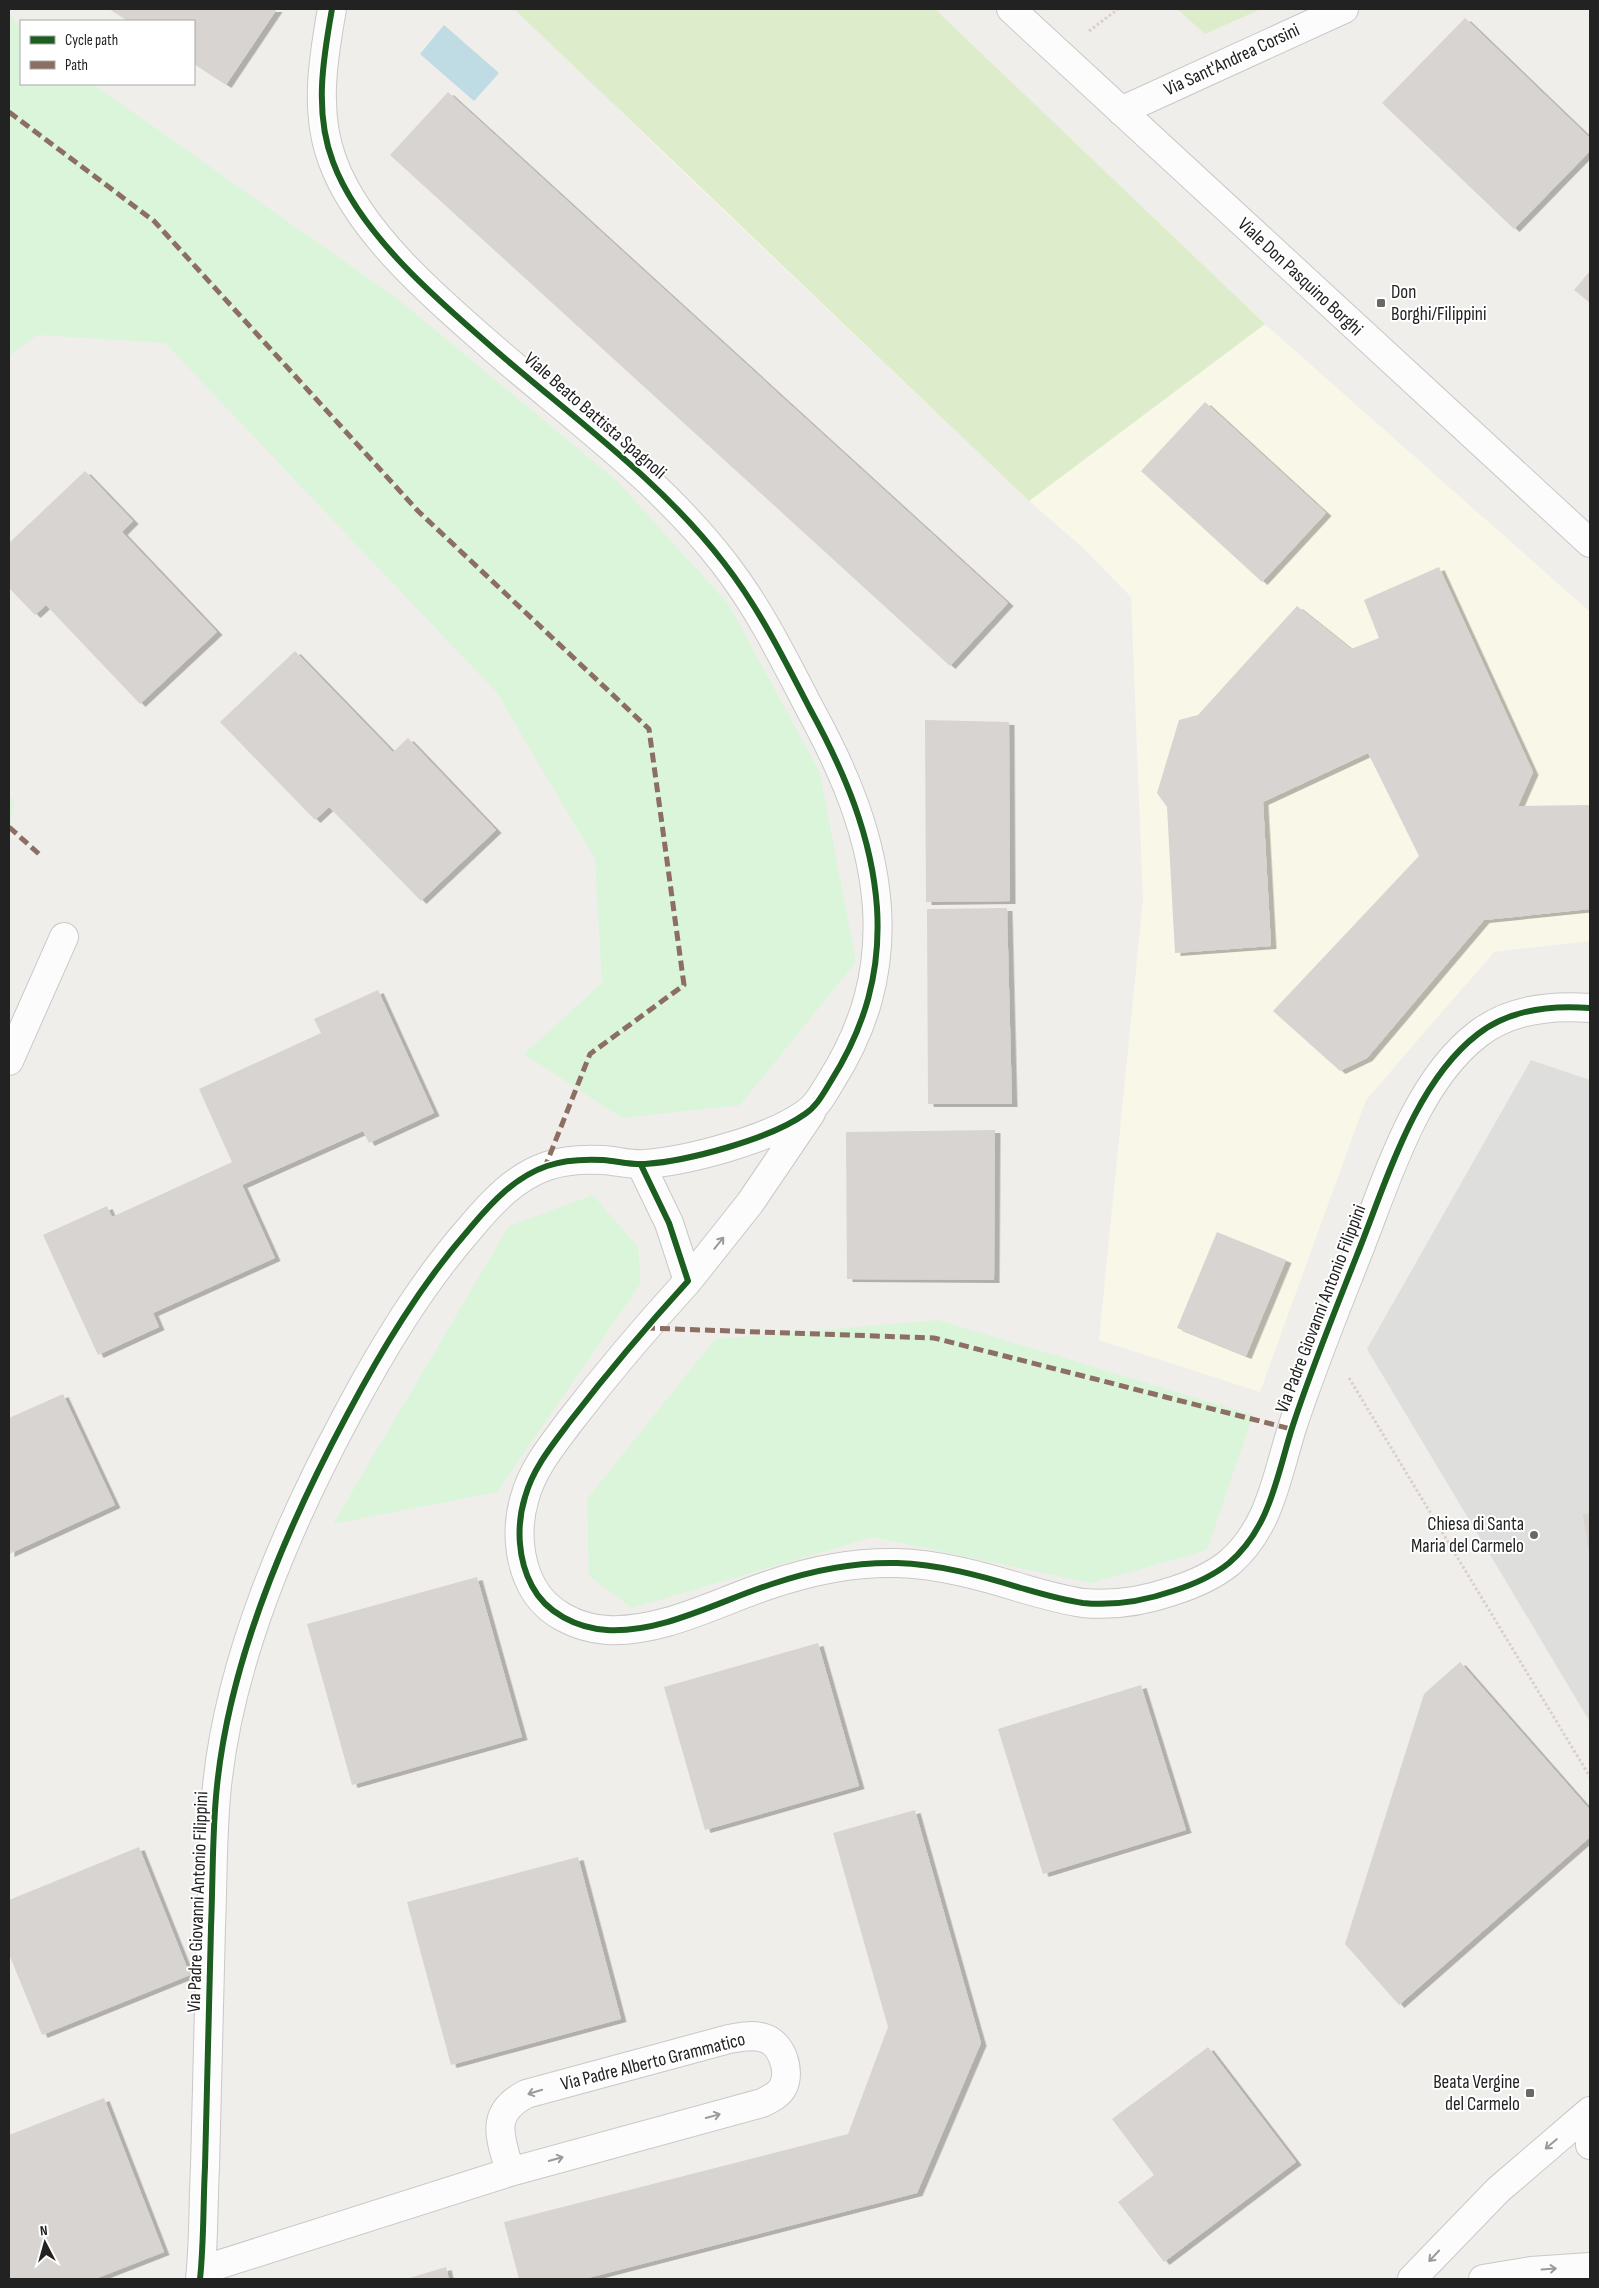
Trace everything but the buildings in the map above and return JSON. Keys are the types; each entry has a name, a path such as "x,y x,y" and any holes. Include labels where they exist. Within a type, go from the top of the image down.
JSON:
{"street":[{"name":"Viale Beato Battista Spagnoli","path":"332,9 324,58 322,96 324,124 330,155 340,179 353,202 396,257 424,286 458,318 669,500 706,541 740,584 763,621 824,735 844,778 860,821 872,870 878,916 876,960 870,997 857,1035 813,1110 750,1203 688,1281"},
{"name":"Viale Don Pasquino Borghi","path":"1010,9 1590,543"},
{"name":"Via Sant'Andrea Corsini","path":"1121,111 1344,9"},
{"path":"9,1061 64,937"},
{"name":"Via Padre Giovanni Antonio Filippini","path":"688,1281 645,1328 572,1420 535,1471 525,1497 520,1525 524,1568 543,1603 563,1617 587,1627 619,1630 647,1626 686,1615 773,1583 804,1574 868,1563 927,1566 1003,1582 1052,1597 1088,1603 1137,1601 1182,1588 1202,1579 1230,1562 1242,1550 1259,1526 1270,1503 1291,1429 1324,1337 1396,1156 1426,1096 1449,1062 1479,1032 1505,1018 1536,1010 1568,1007 1590,1008"},
{"path":"688,1281 669,1223 641,1165 690,1156 768,1134 813,1110"},
{"name":"Via Padre Giovanni Antonio Filippini","path":"201,2275 214,1827 217,1784 223,1743 234,1695 251,1638 284,1542 322,1462 384,1349 437,1269 493,1203 517,1181 545,1167 556,1164 599,1160 641,1165"},
{"name":"Via Padre Alberto Grammatico","path":"201,2275 510,2172 762,2103 779,2093 784,2086 783,2058 777,2047 770,2040 755,2036 729,2039 526,2094 514,2100 500,2120 499,2129 510,2172"},
{"path":"1590,2112 1590,2145"},
{"path":"1412,2279 1492,2196 1590,2112"},
{"path":"1483,2279 1530,2271 1590,2267"}],"path":[{"path":"1324,1337 1590,1777"}],"shaded area":[{"path":"565,9 935,9 1265,324 1590,612 1590,941 1494,952 1366,1100 1260,1392 1099,1340 1143,900 1131,597 1082,547 1029,501 663,153 542,34"},
{"name":"Chiesa di Santa Maria del Carmelo","path":"1531,1060 1590,1080 1590,1722 1367,1349"}],"green space":[{"path":"514,9 935,9 1265,324 1029,501"},
{"path":"1177,9 1261,9 1205,34"},
{"path":"9,14 20,27 20,85 94,85 399,300 618,482 729,605 820,773 856,962 740,1105 622,1118 524,1054 602,983 595,859 497,693 165,343 37,335 9,356"},
{"path":"9,794 14,801 9,837"},
{"path":"593,1195 638,1247 641,1283 497,1492 333,1524 509,1226"},
{"path":"938,1320 1253,1415 1207,1550 1091,1583 873,1537 632,1608 589,1576 587,1499 715,1339"}],"water":[{"path":"444,25 499,73 474,101 420,54"}],"marked path":[{"path":"9,112 154,221 418,511 649,729 684,985 590,1054 545,1167"},
{"path":"9,827 39,854"},
{"path":"645,1328 934,1338 1291,1429"}],"cycle path":[{"path":"200,2279 205,2167 213,1838 215,1803 224,1738 234,1690 264,1594 303,1502 325,1458 374,1366 419,1294 435,1271 487,1208 514,1184 535,1171 567,1161 603,1160 645,1164 705,1153 771,1132 790,1123 813,1107 843,1061 862,1019 873,977 878,932 874,881 869,855 863,830 845,780 791,671 737,580 701,535 649,482 459,319 408,270 364,218 346,190 333,162 327,143 322,105 323,66 332,9"},
{"path":"641,1165 669,1223 688,1281 628,1349 585,1402 551,1447 533,1476 525,1497 520,1519 521,1554 527,1576 538,1596 545,1604 564,1617 585,1626 596,1629 628,1630 691,1615 787,1579 834,1568 881,1563 944,1568 1052,1597 1083,1603 1129,1602 1173,1591 1209,1576 1229,1563 1243,1549 1254,1533 1271,1499 1308,1382 1391,1166 1419,1106 1436,1079 1456,1055 1478,1034 1504,1019 1531,1010 1546,1008 1590,1008"}],"place":[{"name":"Don Borghi/Filippini","path":"1381,303"},
{"name":"Chiesa di Santa Maria del Carmelo","path":"1534,1535"},
{"name":"Beata Vergine del Carmelo","path":"1530,2093"}]}
